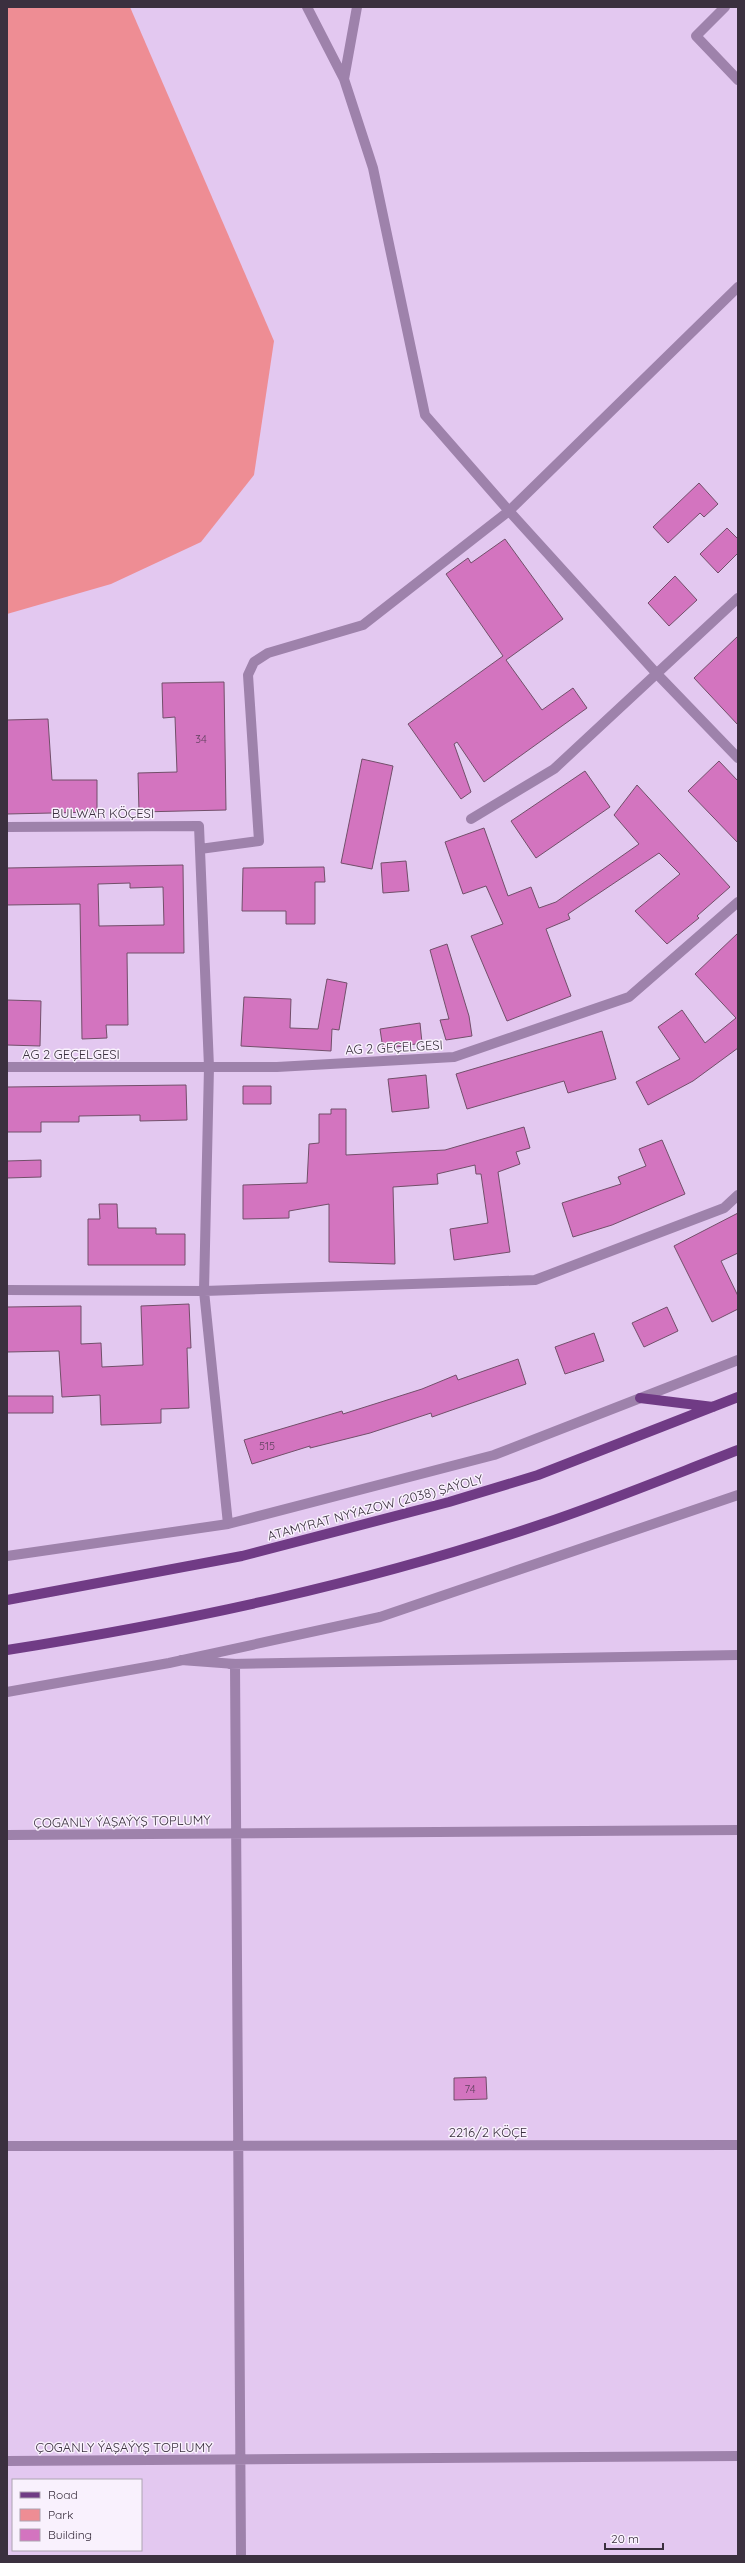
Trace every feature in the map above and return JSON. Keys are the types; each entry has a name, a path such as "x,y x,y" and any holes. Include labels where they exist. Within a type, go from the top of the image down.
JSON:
{"main road":[{"name":"ATAMYRAT NYÝAZOW (2038) ŞAÝOLY","path":"7,1600 242,1556 450,1502 538,1475 738,1397"},
{"path":"640,1398 715,1407"},
{"path":"7,1650 105,1634 233,1609 431,1558 542,1524 738,1450"}],"street":[{"path":"307,7 344,79 373,168 425,415 509,511 657,674 738,758"},
{"path":"344,79 357,7"},
{"path":"725,7 696,36 738,80"},
{"path":"228,1524 204,1291 209,1067 200,849 259,840 248,675 254,662 268,653 363,625 509,511 738,287"},
{"path":"470,819 554,769 738,598"},
{"name":"BULWAR KÖÇESI","path":"7,827 199,826 200,849"},
{"name":"AG 2 GEÇELGESI","path":"7,1067 277,1067 454,1057 629,997 738,902"},
{"path":"7,1290 204,1291 535,1280 724,1208 738,1195"},
{"path":"7,1556 228,1524 494,1455 738,1360"},
{"path":"7,1692 169,1663 380,1617 738,1495"},
{"path":"169,1663 235,1664 738,1655"},
{"path":"182,1660 235,1664"},
{"path":"235,1664 241,2556"},
{"name":"ÇOGANLY ÝAŞAÝYŞ TOPLUMY","path":"7,1835 738,1830"},
{"name":"2216/2 KÖÇE","path":"238,2146 738,2145"},
{"path":"7,2146 238,2146"},
{"name":"ÇOGANLY ÝAŞAÝYŞ TOPLUMY","path":"7,2460 738,2456"}],"green space":[{"path":"7,7 130,7 274,341 254,475 201,542 111,584 7,614"}],"building":[{"path":"699,483 718,504 704,517 700,513 668,543 653,527"},
{"path":"727,528 738,539 738,553 718,573 700,554"},
{"path":"505,539 563,619 506,660 542,710 573,688 587,708 484,782 457,742 454,744 471,792 461,799 408,724 503,656 446,574 468,558 471,563"},
{"path":"675,576 697,600 669,626 648,603"},
{"path":"738,636 738,725 694,678"},
{"path":"224,682 226,810 139,812 138,773 177,772 175,717 163,718 162,683"},
{"path":"48,719 52,780 97,780 97,812 7,814 7,720"},
{"path":"362,759 393,766 372,869 341,863"},
{"path":"719,761 738,781 738,843 688,791"},
{"path":"585,771 610,807 536,858 511,821"},
{"path":"637,785 730,887 697,916 699,918 667,944 635,911 680,874 659,853 568,914 570,919 546,929 571,996 507,1021 471,936 503,924 486,886 463,894 445,842 484,828 508,896 531,887 539,908 556,902 639,844 614,815"},
{"path":"406,861 409,891 383,893 381,863"},
{"path":"183,865 184,953 127,953 128,1025 106,1025 107,1038 82,1039 80,904 7,905 7,868","holes":["130,883 130,888 163,887 164,925 99,926 98,884"]},
{"path":"324,867 325,882 315,882 315,924 286,924 286,911 242,911 243,868"},
{"path":"738,933 738,1048 693,1081 648,1105 636,1082 680,1059 658,1027 682,1010 705,1043 736,1018 695,974"},
{"path":"447,944 469,1016 472,1036 446,1040 440,1020 449,1019 430,950"},
{"path":"327,979 347,983 339,1030 332,1029 331,1051 241,1046 244,997 291,999 290,1028 318,1029"},
{"path":"7,1000 41,1001 40,1046 7,1045"},
{"path":"420,1023 422,1043 383,1049 380,1029"},
{"path":"602,1031 616,1079 568,1093 564,1081 467,1109 456,1074"},
{"path":"426,1075 429,1108 392,1112 388,1079"},
{"path":"186,1085 187,1120 140,1121 140,1115 79,1116 79,1122 41,1122 41,1132 7,1132 7,1087"},
{"path":"243,1086 271,1086 271,1104 243,1104"},
{"path":"331,1109 346,1109 346,1155 445,1150 524,1127 530,1148 516,1152 520,1164 498,1172 510,1252 454,1260 450,1229 488,1223 481,1174 476,1174 475,1165 437,1174 438,1184 393,1187 395,1264 329,1262 329,1204 289,1211 289,1218 243,1219 243,1185 307,1183 309,1144 319,1143 319,1114 331,1114"},
{"path":"662,1140 685,1194 612,1225 573,1237 562,1203 621,1184 618,1177 646,1166 639,1149"},
{"path":"41,1160 41,1177 7,1178 7,1161"},
{"path":"99,1204 117,1204 118,1228 156,1228 156,1234 185,1234 185,1265 88,1265 88,1219 100,1219"},
{"path":"738,1213 738,1253 721,1261 738,1296 738,1309 712,1322 674,1246"},
{"path":"189,1304 191,1348 187,1348 189,1408 161,1409 161,1423 101,1425 100,1395 62,1397 59,1351 7,1352 7,1307 81,1306 81,1344 101,1343 102,1367 143,1365 141,1306"},
{"path":"667,1307 678,1331 644,1347 632,1323"},
{"path":"594,1333 604,1361 565,1374 555,1347"},
{"path":"518,1359 526,1384 432,1417 431,1413 370,1433 310,1448 310,1446 252,1464 244,1440 342,1411 343,1414 422,1389 456,1375 458,1380"},
{"path":"7,1396 53,1396 53,1413 7,1413"},
{"path":"486,2077 487,2099 454,2100 454,2078"}]}
